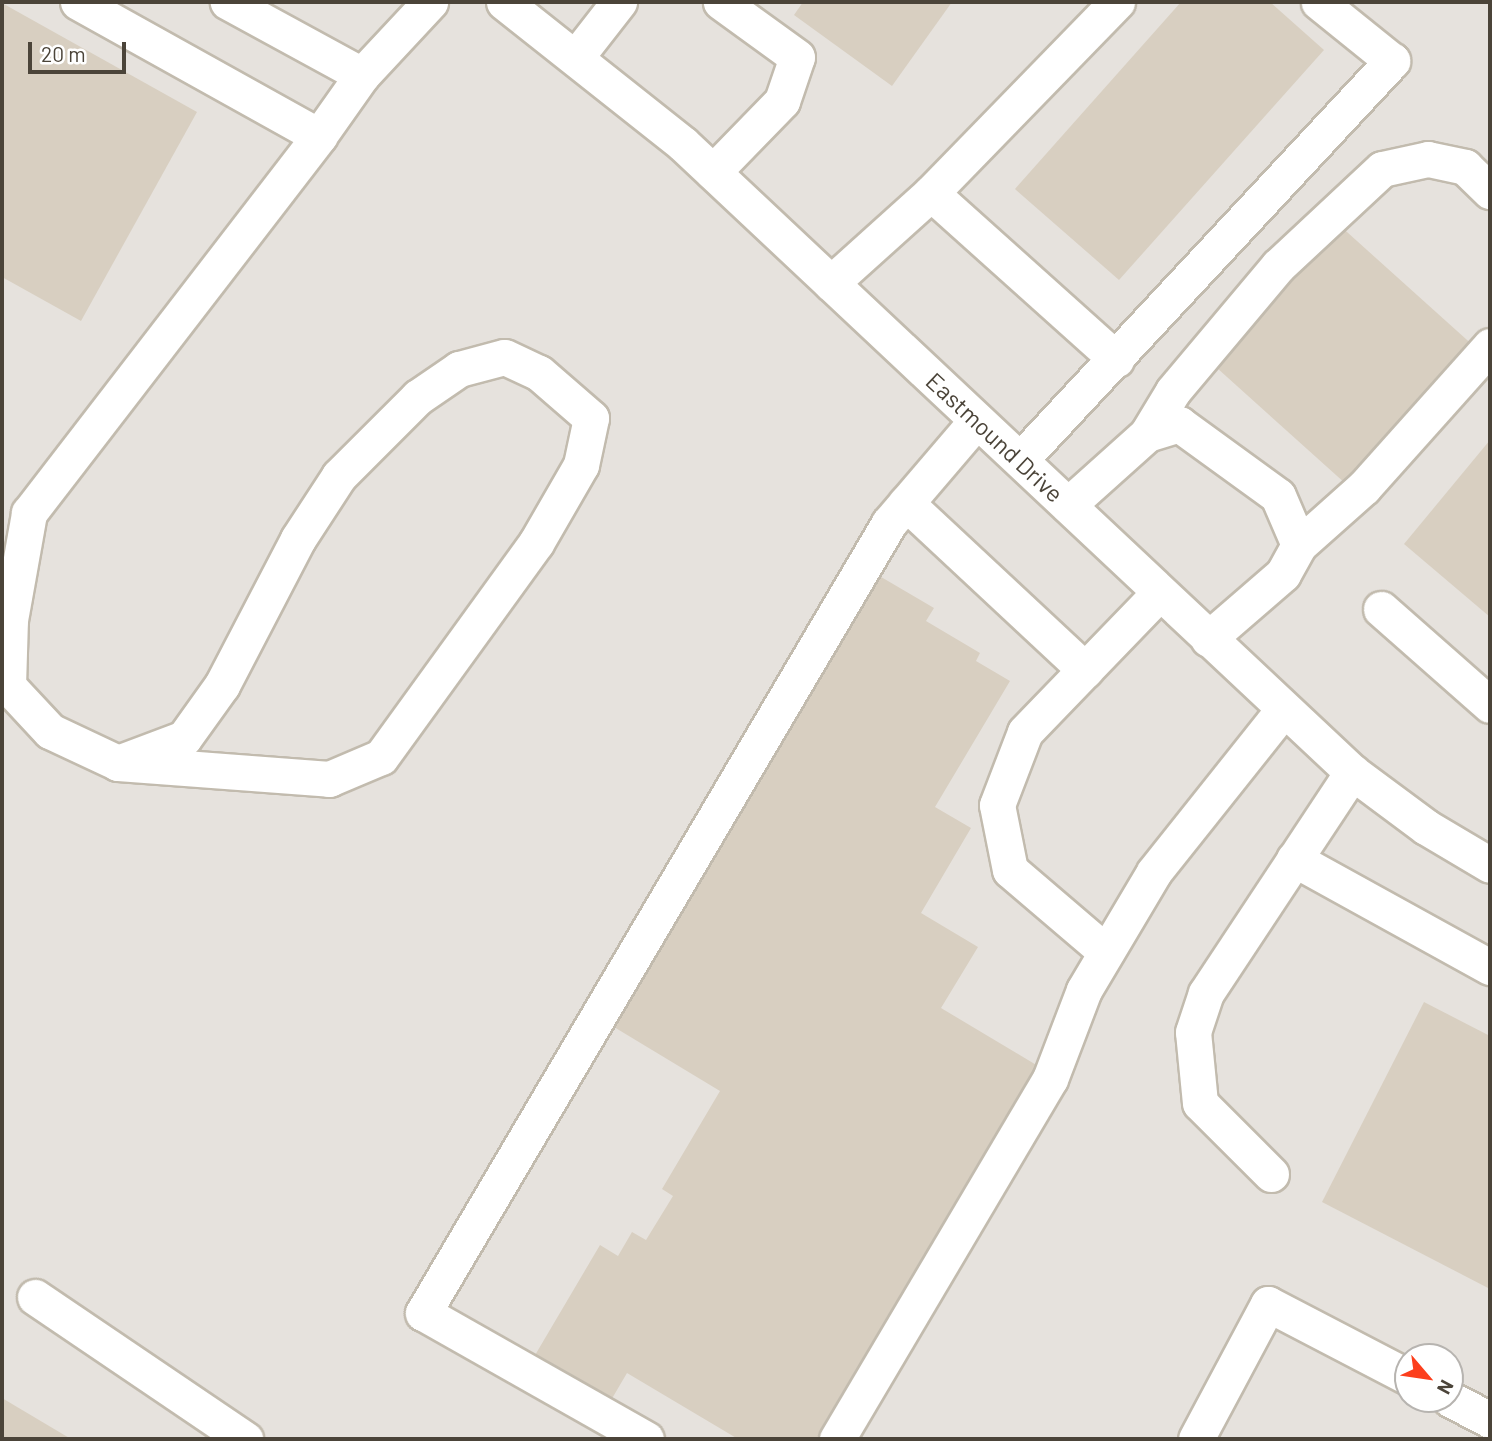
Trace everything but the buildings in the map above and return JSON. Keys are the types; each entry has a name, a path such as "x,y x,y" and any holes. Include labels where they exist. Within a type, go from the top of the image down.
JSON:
{"street":[{"path":"78,2 319,136"},
{"path":"228,2 362,75"},
{"path":"118,763 184,738 222,685 298,538 339,476 418,397 459,369 504,357 539,373 591,418 581,465 536,543 382,757 329,779 118,763 50,731 8,686 10,620 29,513 319,136 362,75 430,2"},
{"name":"Eastmound Drive","path":"504,2 576,57 713,172 1352,772 1426,827 1490,865"},
{"path":"576,57 619,2"},
{"path":"713,172 782,101 797,57 721,2"},
{"path":"831,283 931,193 1117,2"},
{"path":"1020,460 1392,61 1319,2"},
{"path":"1068,505 1147,434 1172,391 1278,266 1382,169 1428,159 1465,167 1490,191"},
{"path":"931,193 1115,359"},
{"path":"1208,639 1283,574 1299,545 1364,487 1490,346"},
{"path":"646,1439 423,1313 906,503 977,420"},
{"path":"1147,434 1179,424 1278,496 1299,545"},
{"path":"906,503 1085,670"},
{"path":"1106,952 1010,870 997,805 1025,732 1160,592"},
{"path":"1381,608 1490,705"},
{"path":"837,1439 1051,1079 1083,990 1154,872 1283,710"},
{"path":"1271,1174 1200,1104 1193,1032 1206,993 1352,772"},
{"path":"1294,859 1490,967"},
{"path":"35,1297 245,1439"},
{"path":"1196,1439 1268,1304 1394,1370"},
{"path":"1464,1406 1490,1420"}],"shaded area":[{"path":"2,2 1490,2 1490,1439 2,1439"}]}
